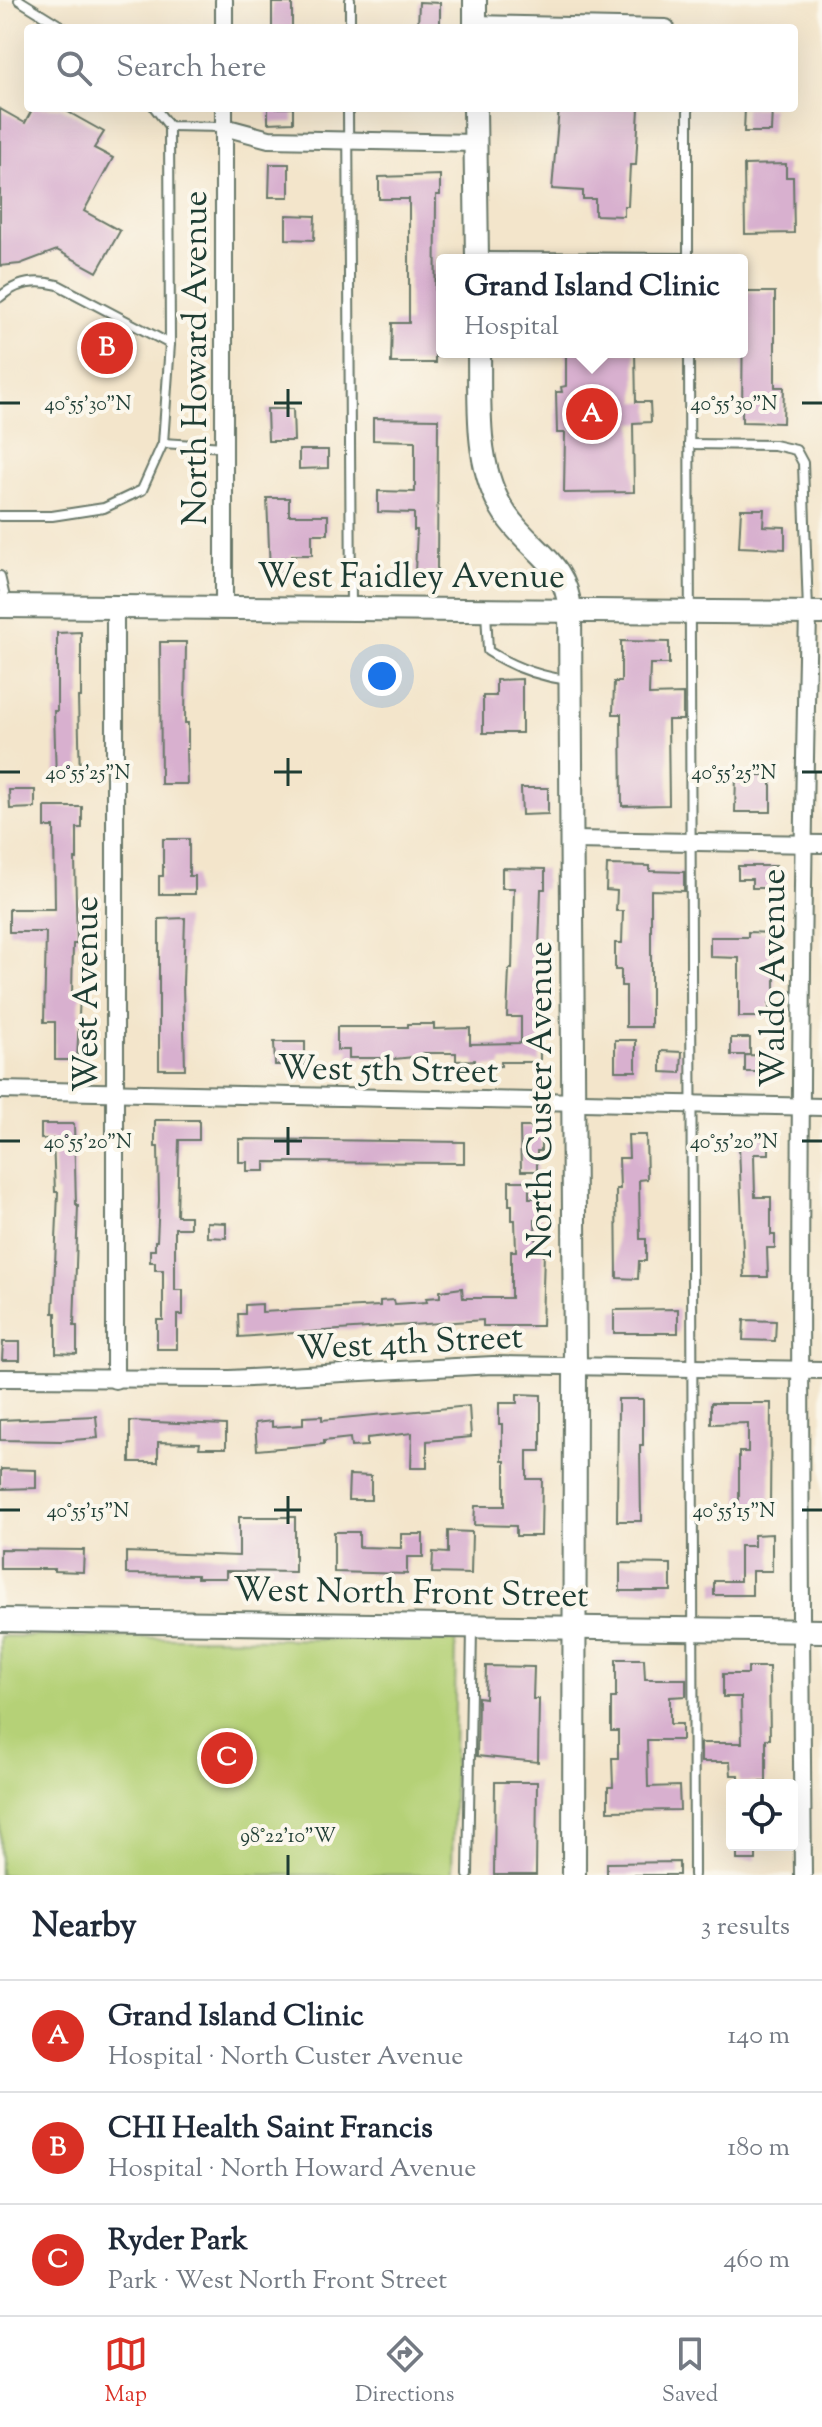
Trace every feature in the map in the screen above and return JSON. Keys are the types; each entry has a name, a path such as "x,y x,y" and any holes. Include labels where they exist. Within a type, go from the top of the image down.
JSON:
{"street":[{"path":"224,0 224,24"},
{"path":"475,0 475,24"},
{"name":"North Howard Avenue","path":"224,112 224,608"},
{"path":"475,112 477,254"},
{"path":"224,127 269,139 476,143"},
{"name":"North Custer Avenue","path":"479,358 480,441 487,474 505,515 562,576 570,610 575,1366 574,1875"},
{"name":"West Faidley Avenue","path":"4,606 815,613"},
{"name":"West Avenue","path":"115,607 115,1380"},
{"name":"Waldo Avenue","path":"803,1875 811,1631 799,1370 802,844 815,613"},
{"path":"572,840 822,844"},
{"name":"West 5th Street","path":"0,1090 822,1107"},
{"name":"West 4th Street","path":"0,1378 261,1378 452,1365 822,1370"},
{"name":"West North Front Street","path":"0,1620 811,1631"}],"lane":[{"path":"19,0 58,24"},
{"path":"350,0 350,24"},
{"path":"0,516 52,516 104,508 142,490 163,443 170,344 169,126 158,112"},
{"path":"348,112 351,609"},
{"path":"688,112 688,254"},
{"path":"169,126 224,127"},
{"path":"0,297 23,283 42,281 58,285 170,344"},
{"path":"689,358 694,1875"},
{"path":"163,443 224,447"},
{"path":"689,444 774,445 796,450 803,463 815,613"},
{"path":"0,576 4,606"},
{"path":"486,610 488,651 509,664 540,676 570,680"},
{"path":"468,1875 472,1626"}],"green space":[{"path":"0,1636 456,1641 452,1875 0,1875"}],"building":[{"path":"419,2 440,3 440,24 418,24"},
{"path":"272,3 292,3 292,24 272,24"},
{"path":"0,109 25,123 31,112 68,112 104,132 94,148 113,158 84,211 120,231 97,272 57,250 20,264 0,266"},
{"path":"268,112 293,112 293,122 268,123"},
{"path":"559,112 639,112 636,165 630,165 628,206 624,206 624,216 595,215 595,199 583,199 583,191 552,189"},
{"path":"745,112 772,112 771,132 744,132"},
{"path":"270,164 289,164 289,197 269,197"},
{"path":"786,164 786,177 793,177 794,233 745,234 744,165"},
{"path":"440,175 440,195 436,195 435,363 391,363 392,323 409,323 409,199 379,199 379,177"},
{"path":"286,215 315,216 314,240 286,239"},
{"path":"748,292 775,292 775,387 784,387 783,423 742,422 742,358 748,358"},
{"path":"566,358 635,358 636,402 650,402 651,422 633,423 634,492 564,493 565,433 557,433 556,392 562,392 561,387 566,386"},
{"path":"267,409 293,409 294,441 268,441"},
{"path":"373,418 438,419 437,573 415,572 417,530 414,530 414,513 378,512 378,491 415,492 415,441 373,440"},
{"path":"299,450 328,450 328,468 299,469"},
{"path":"267,498 289,498 289,515 328,515 328,534 312,534 312,555 291,555 291,571 270,572"},
{"path":"741,509 764,509 763,526 785,527 785,549 739,547"},
{"path":"81,632 81,697 78,697 80,779 56,779 54,711 57,711 57,633"},
{"path":"621,641 669,642 669,664 650,664 649,695 683,694 683,720 668,720 669,805 622,806 621,714 613,714 614,682 621,682"},
{"path":"160,642 186,642 187,784 161,784"},
{"path":"522,679 522,733 483,733 483,696 496,696 496,680"},
{"path":"736,775 771,775 771,812 735,812"},
{"path":"521,788 548,788 548,814 522,815"},
{"path":"9,790 35,790 35,808 10,809"},
{"path":"45,807 82,807 82,828 77,828 75,859 77,944 73,944 72,994 80,994 77,1060 55,1060 55,1022 44,1022 46,932 9,932 9,909 55,909 54,827 45,827"},
{"path":"163,839 189,839 189,876 195,876 195,894 159,894 159,876 163,876"},
{"path":"607,865 650,866 650,871 684,872 684,891 651,890 651,1027 626,1027 626,986 621,986 621,970 615,970 615,943 622,943 623,911 616,911 617,891 606,890"},
{"path":"738,866 776,866 775,888 752,888 752,879 738,879"},
{"path":"502,868 545,869 545,889 541,889 539,950 540,1062 501,1062 501,1066 475,1067 475,1060 456,1061 456,1053 423,1053 423,1056 385,1060 349,1058 349,1050 337,1050 337,1027 408,1027 408,1024 434,1024 434,1029 470,1028 470,1044 521,1043 521,1017 507,1017 514,888 502,888"},
{"path":"185,918 185,1069 159,1069 159,919"},
{"path":"748,932 774,933 772,974 775,974 775,1003 769,1003 769,1017 739,1017 739,958 710,957 710,937 748,937"},
{"path":"731,1038 750,1038 750,1055 731,1055"},
{"path":"615,1040 636,1040 636,1071 615,1071"},
{"path":"274,1042 305,1042 305,1065 275,1065"},
{"path":"661,1051 682,1052 681,1073 661,1072"},
{"path":"745,1055 777,1056 777,1072 745,1072"},
{"path":"155,1120 199,1120 199,1140 179,1140 177,1216 190,1216 190,1228 175,1228 175,1290 183,1290 183,1315 177,1315 177,1349 157,1349 157,1320 163,1320 163,1270 155,1270 155,1262 150,1262 150,1250 155,1250 157,1241 159,1200"},
{"path":"41,1124 74,1124 78,1205 74,1326 77,1326 77,1354 56,1353 56,1313 53,1313 58,1192 55,1192 53,1139 41,1139"},
{"path":"520,1127 541,1127 537,1171 521,1171"},
{"path":"628,1135 646,1135 647,1179 639,1180 640,1239 646,1239 646,1261 639,1261 638,1279 617,1278 616,1189 620,1189 619,1158 629,1158"},
{"path":"748,1136 769,1136 769,1154 754,1154 755,1197 771,1197 771,1235 775,1235 775,1248 767,1248 768,1277 744,1277 739,1145 748,1145"},
{"path":"239,1139 464,1142 464,1163 265,1162 265,1171 247,1171 247,1162 239,1162"},
{"path":"509,1181 529,1181 529,1198 541,1198 541,1220 535,1220 536,1251 544,1251 542,1326 483,1326 483,1320 239,1337 238,1314 245,1314 245,1305 262,1304 262,1312 380,1306 380,1301 394,1300 395,1304 427,1302 426,1298 440,1297 440,1291 462,1288 463,1298 511,1298 511,1251 516,1251"},
{"path":"207,1222 226,1223 226,1238 207,1237"},
{"path":"678,1309 678,1333 614,1333 614,1310"},
{"path":"744,1320 776,1321 775,1341 743,1340"},
{"path":"3,1342 20,1342 20,1360 2,1360"},
{"path":"517,1394 541,1395 541,1451 527,1451 527,1479 542,1479 541,1536 516,1536 516,1526 474,1525 475,1506 505,1506 505,1461 502,1461 499,1403 517,1403"},
{"path":"618,1399 643,1399 641,1521 617,1521"},
{"path":"711,1403 771,1403 770,1506 739,1506 739,1452 748,1452 748,1423 711,1424"},
{"path":"469,1406 471,1437 427,1441 427,1468 411,1468 412,1433 367,1438 367,1446 351,1447 350,1438 324,1441 324,1444 257,1450 255,1423 272,1421 272,1427 303,1425 303,1417 322,1416 322,1420"},
{"path":"96,1416 98,1438 0,1440 0,1420"},
{"path":"130,1421 226,1425 226,1448 199,1448 200,1443 158,1442 158,1462 130,1462"},
{"path":"1,1469 36,1470 36,1488 1,1489"},
{"path":"349,1475 371,1476 371,1500 348,1500"},
{"path":"239,1517 295,1517 295,1572 226,1571 226,1578 126,1574 126,1552 239,1556"},
{"path":"448,1531 472,1532 471,1574 432,1573 433,1552 448,1553"},
{"path":"334,1532 359,1532 359,1547 401,1548 401,1534 423,1534 423,1557 407,1557 407,1574 334,1572"},
{"path":"772,1534 772,1571 752,1571 752,1595 714,1595 714,1581 740,1581 740,1546 754,1546 754,1535"},
{"path":"0,1549 84,1550 83,1572 0,1569"},
{"path":"620,1563 671,1564 671,1591 620,1591"},
{"path":"616,1659 644,1659 645,1679 686,1679 686,1696 670,1697 670,1724 682,1724 682,1740 647,1740 648,1787 679,1786 680,1810 608,1811 608,1787 613,1787 612,1758 618,1758 618,1731 611,1731 611,1698 616,1698"},
{"path":"486,1666 534,1667 533,1699 539,1699 538,1762 477,1756 478,1697 485,1698"},
{"path":"748,1667 769,1667 770,1739 766,1739 766,1779 739,1779 739,1775 731,1775 730,1762 701,1762 701,1743 742,1743 741,1697 723,1697 723,1674 748,1674"},
{"path":"495,1782 537,1782 536,1875 494,1875"},
{"path":"737,1851 756,1851 756,1860 737,1860"},
{"path":"679,1862 679,1875 607,1875 607,1863"}],"place":[{"name":"CHI Health Saint Francis","path":"107,348"},
{"name":"Grand Island Clinic","path":"592,414"},
{"name":"Ryder Park","path":"227,1758"}]}
